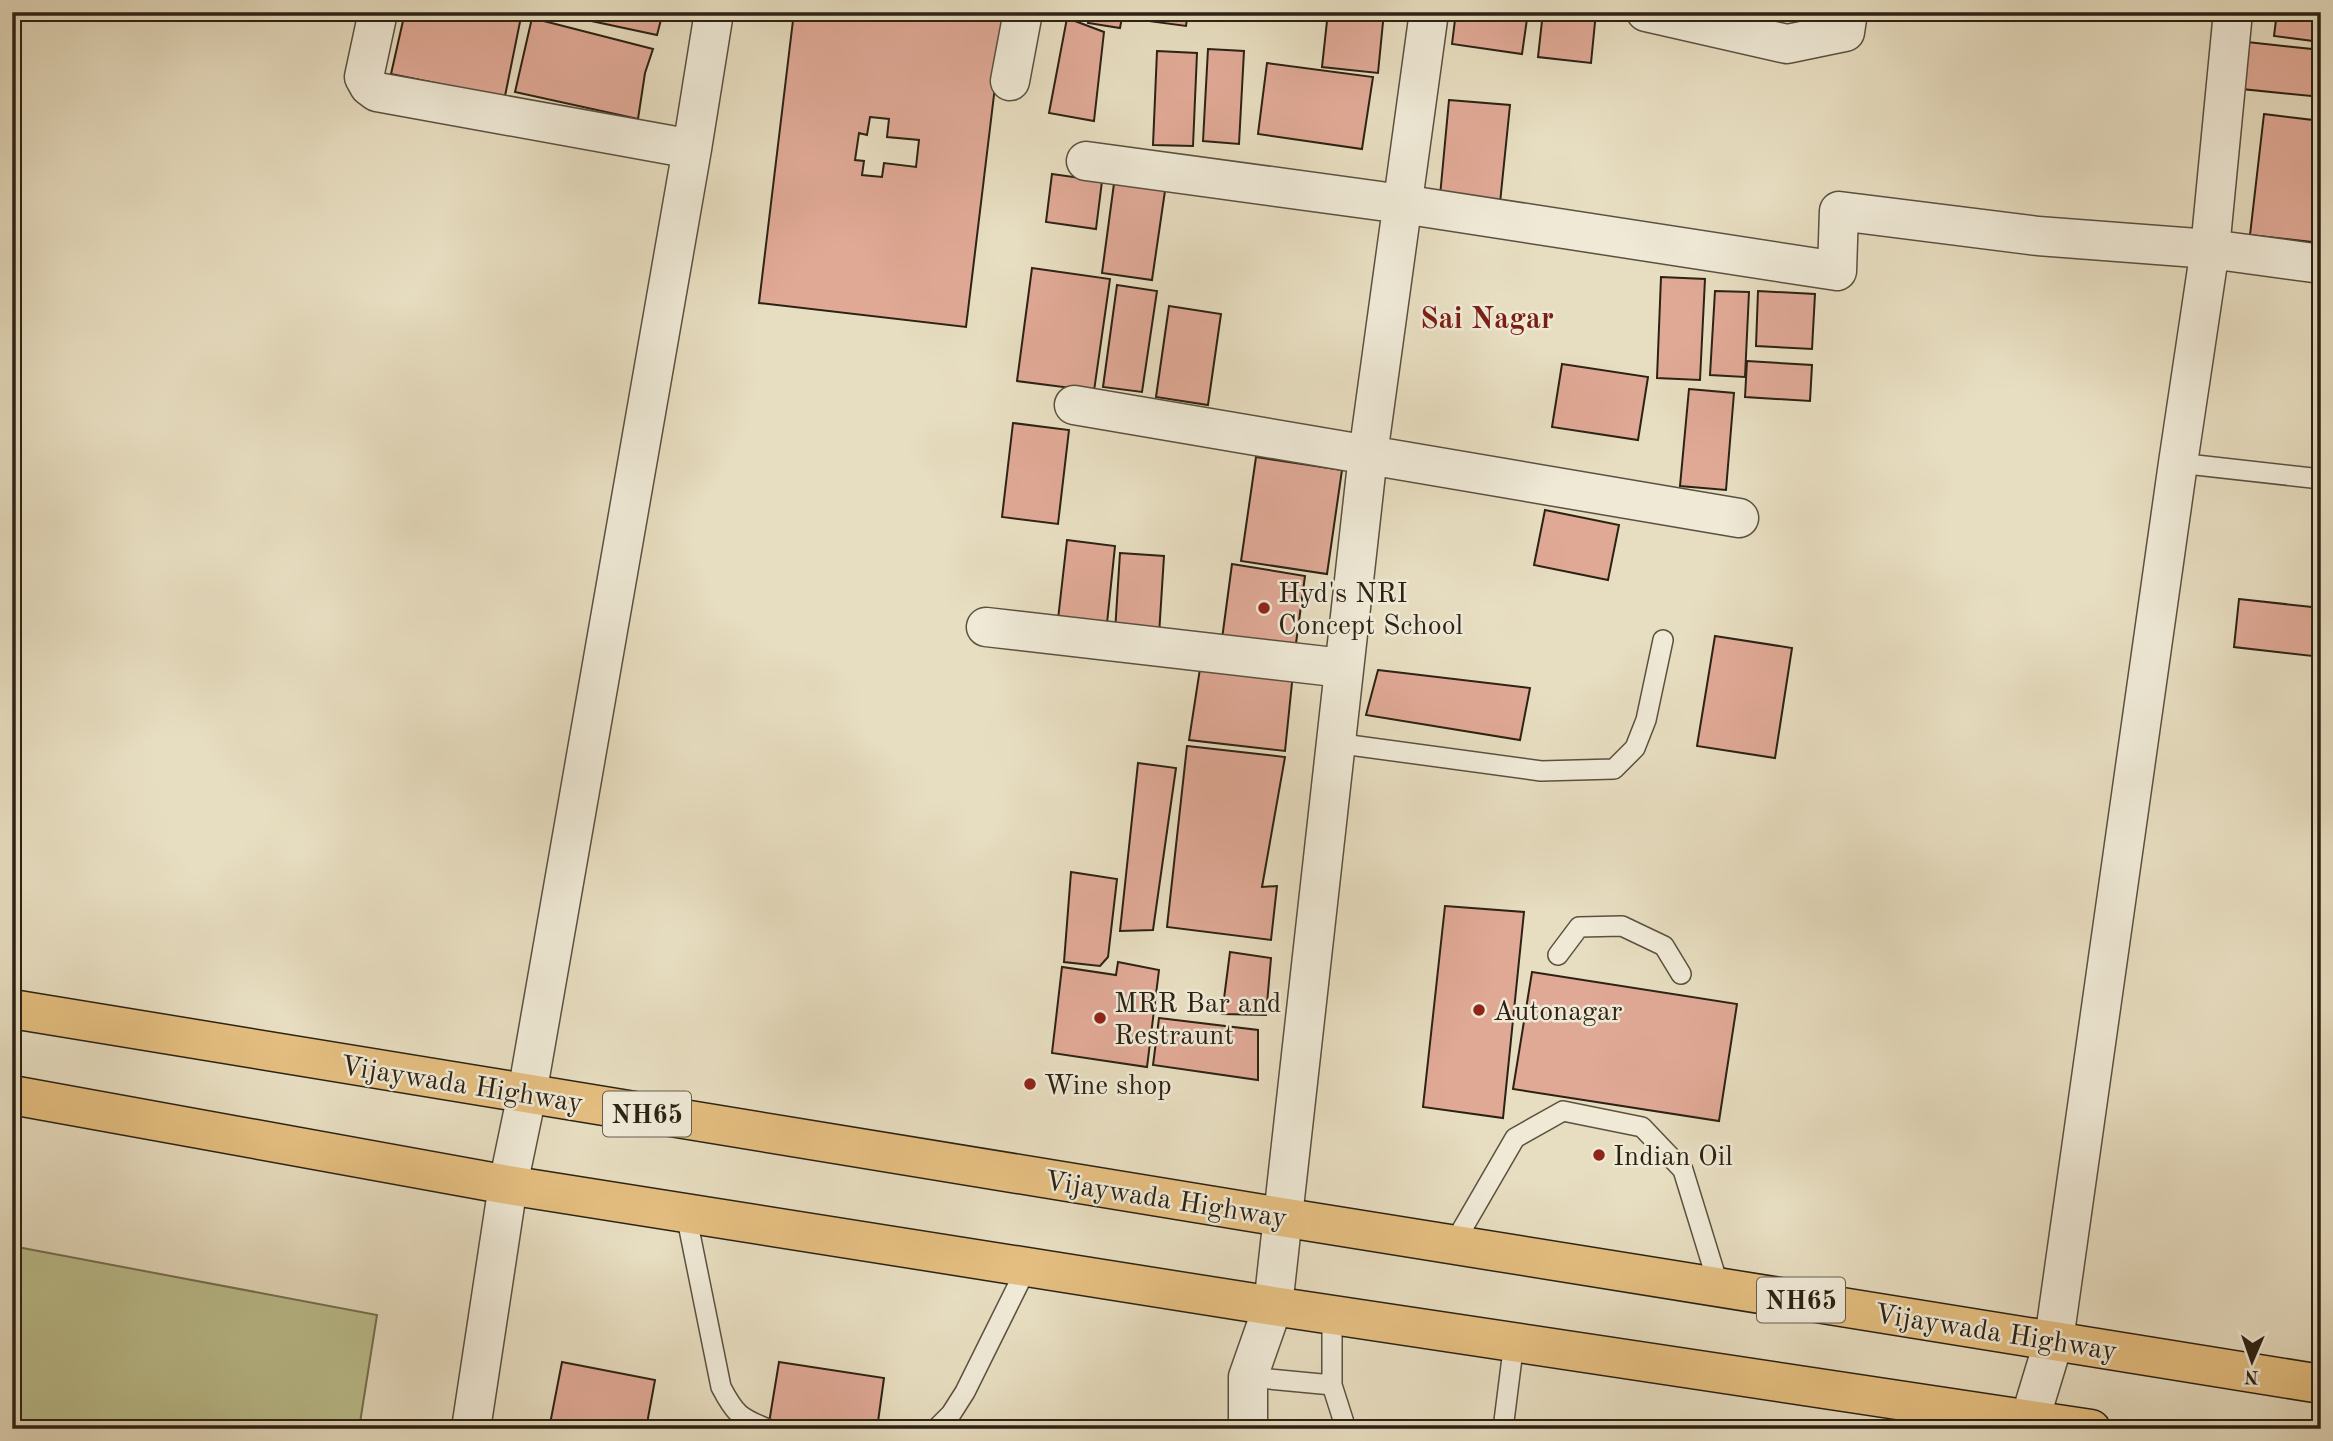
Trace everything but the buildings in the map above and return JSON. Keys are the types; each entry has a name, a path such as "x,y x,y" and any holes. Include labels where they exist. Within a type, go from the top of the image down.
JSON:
{"highway":[{"name":"Vijaywada Highway","path":"12,1009 2321,1384"},
{"path":"12,1095 508,1185 686,1214 2028,1424 2091,1429"}],"street":[{"path":"378,12 365,77 369,86 377,92 692,149"},
{"path":"471,1429 508,1185 527,1094 714,12"},
{"path":"1010,81 1023,12"},
{"path":"1248,1429 1248,1377 1273,1306 1368,455 1429,12"},
{"path":"1646,12 1787,44 1845,32 1848,12"},
{"path":"2028,1424 2054,1340 2210,249 2233,12"},
{"path":"1086,161 1402,204 1837,271 1839,211 2038,236 2210,249 2321,264"},
{"path":"1074,405 1739,518"},
{"path":"986,626 1343,668"}],"lane":[{"path":"2178,463 2321,479"},
{"path":"1335,743 1541,771 1614,769 1635,748 1646,720 1663,640"},
{"path":"1558,954 1579,927 1622,926 1664,946 1681,974"},
{"path":"1453,1245 1515,1138 1563,1111 1643,1127 1683,1170 1719,1287"},
{"path":"686,1214 722,1387 729,1402 743,1419 768,1429"},
{"path":"936,1429 951,1414 965,1392 1027,1267"},
{"path":"1332,1315 1332,1385 1346,1429"},
{"path":"1503,1429 1514,1342"},
{"path":"1248,1377 1332,1385"}],"green space":[{"path":"12,1246 377,1315 359,1429 12,1429"}],"place":[{"name":"Hyd's NRI Concept School","path":"1264,608"},
{"name":"Autonagar","path":"1479,1010"},
{"name":"MRR Bar and Restraunt","path":"1100,1018"},
{"name":"Wine shop","path":"1030,1084"},
{"name":"Indian Oil","path":"1599,1155"}],"district":[{"name":"Sai Nagar","path":"1487,318"}]}
